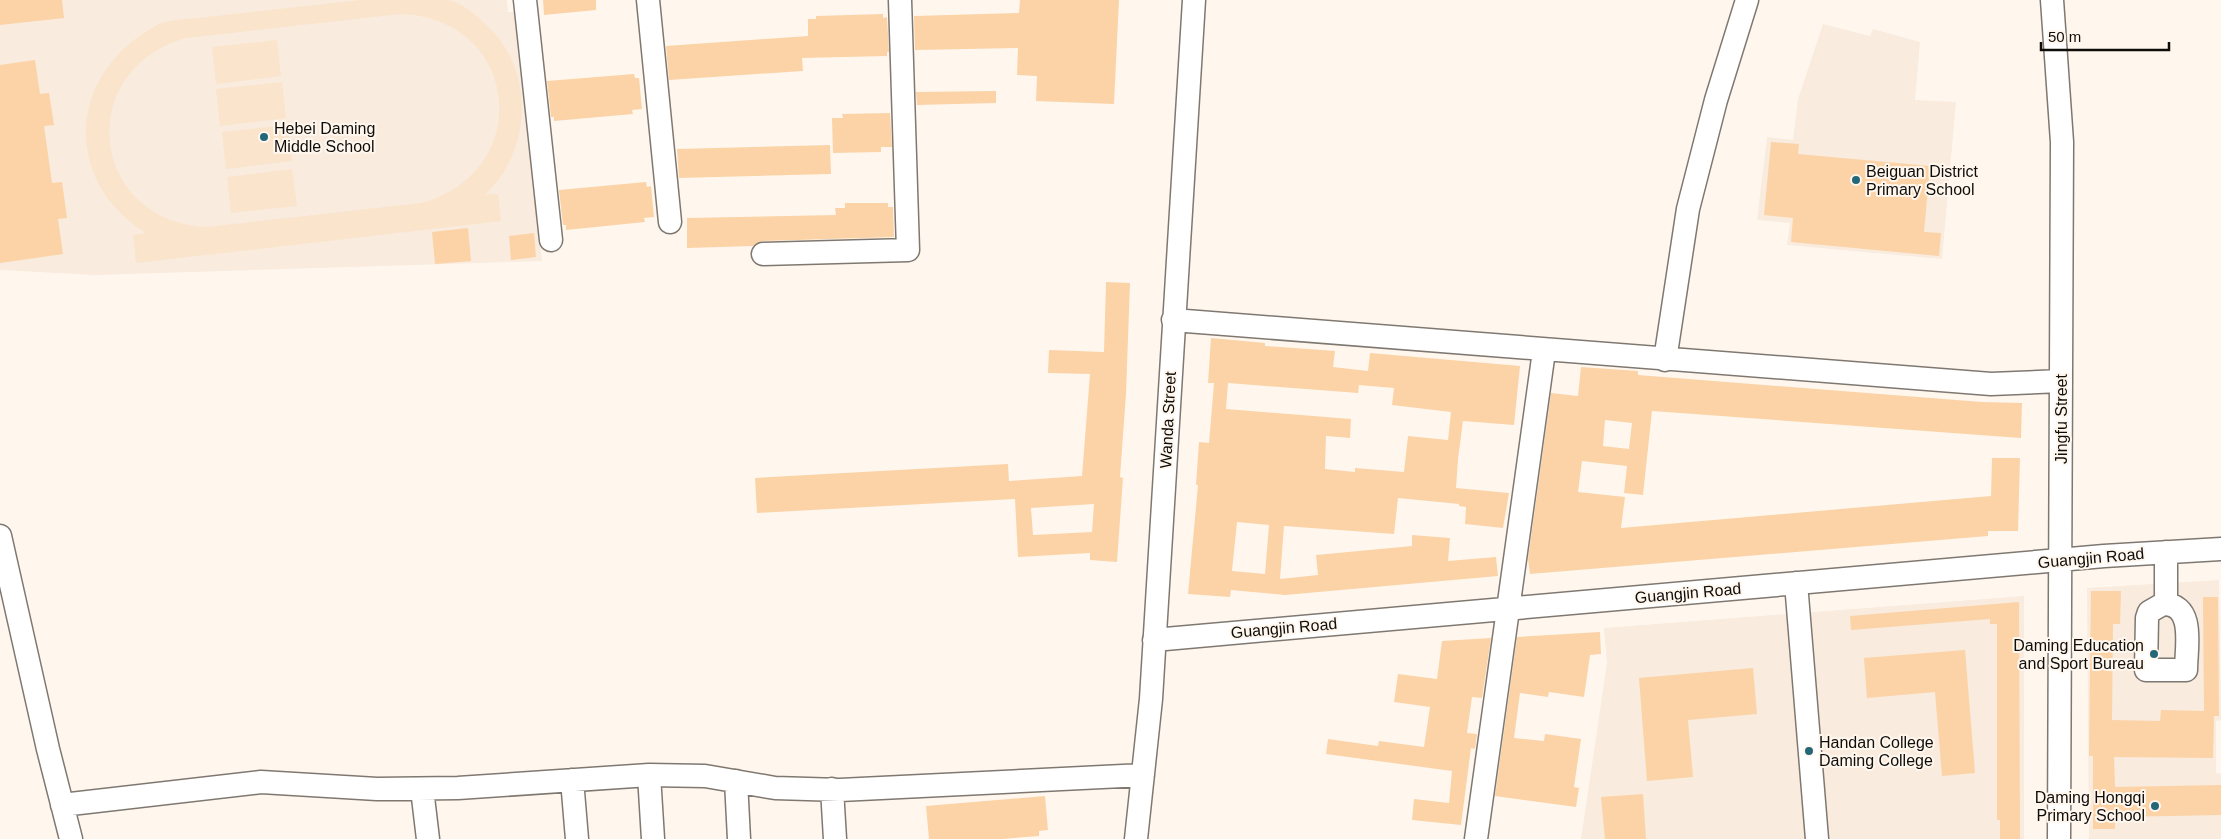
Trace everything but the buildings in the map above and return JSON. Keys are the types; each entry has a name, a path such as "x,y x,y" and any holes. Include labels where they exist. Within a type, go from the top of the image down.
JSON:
{"street":[{"path":"525,0 551,240"},
{"path":"648,0 670,222"},
{"path":"763,254 908,250 900,0"},
{"name":"Wanda Street","path":"1136,839 1151,699 1194,0"},
{"path":"1665,360 1688,209 1716,100 1747,0"},
{"name":"Jingfu Street","path":"2052,0 2062,142 2059,839"},
{"path":"1174,320 1544,351 1990,384 2061,381"},
{"path":"1476,839 1544,351"},
{"path":"0,536 46,740 71,839"},
{"name":"Guangjin Road","path":"1154,640 2060,560 2221,548"},
{"path":"2166,552 2166,604"},
{"path":"1796,583 1817,839"},
{"path":"62,805 261,782 377,789 422,789 648,775 705,776 775,788 832,789 1143,775"},
{"path":"648,775 653,839"},
{"path":"572,780 577,839"},
{"path":"736,781 739,839"},
{"path":"422,789 428,839"},
{"path":"832,789 835,839"}],"shaded area":[{"name":"Hebei Daming Middle School","path":"0,0 507,0 508,12 514,12 542,261 95,275 0,270"},
{"path":"361,0 448,0 459,4 482,21 499,39 510,56 517,74 521,93 522,112 519,132 506,168 485,195 498,194 501,221 136,263 133,235 146,233 122,215 104,193 92,167 86,138 86,122 94,93 100,79 118,55 141,35 164,22","holes":["400,14 440,22 470,40 490,66 499,97 497,129 484,160 459,186 422,203 208,227 169,219 139,200 119,174 110,143 112,111 125,80 149,55 186,38"]},
{"name":"Beiguan District Primary School","path":"1823,24 1870,36 1873,29 1920,42 1915,100 1956,102 1942,259 1787,245 1790,223 1757,220 1767,137 1793,140 1798,99"},
{"path":"277,40 281,76 216,84 212,47"},
{"path":"282,82 286,118 220,126 216,89"},
{"path":"288,125 292,161 226,169 222,132"},
{"path":"292,169 297,206 231,213 227,177"},
{"name":"Daming Education and Sport Bureau","path":"2219,580 2221,720 2216,721 2216,773 2221,774 2221,839 2089,839 2087,588"},
{"name":"Handan College Daming College","path":"2024,596 2024,839 1581,839 1607,663 1604,628"}],"place":[{"name":"Hebei Daming Middle School","path":"264,137"},
{"name":"Beiguan District Primary School","path":"1856,180"},
{"name":"Daming Education and Sport Bureau","path":"2154,654"},
{"name":"Handan College Daming College","path":"1809,751"},
{"name":"Daming Hongqi Primary School","path":"2155,806"}]}
